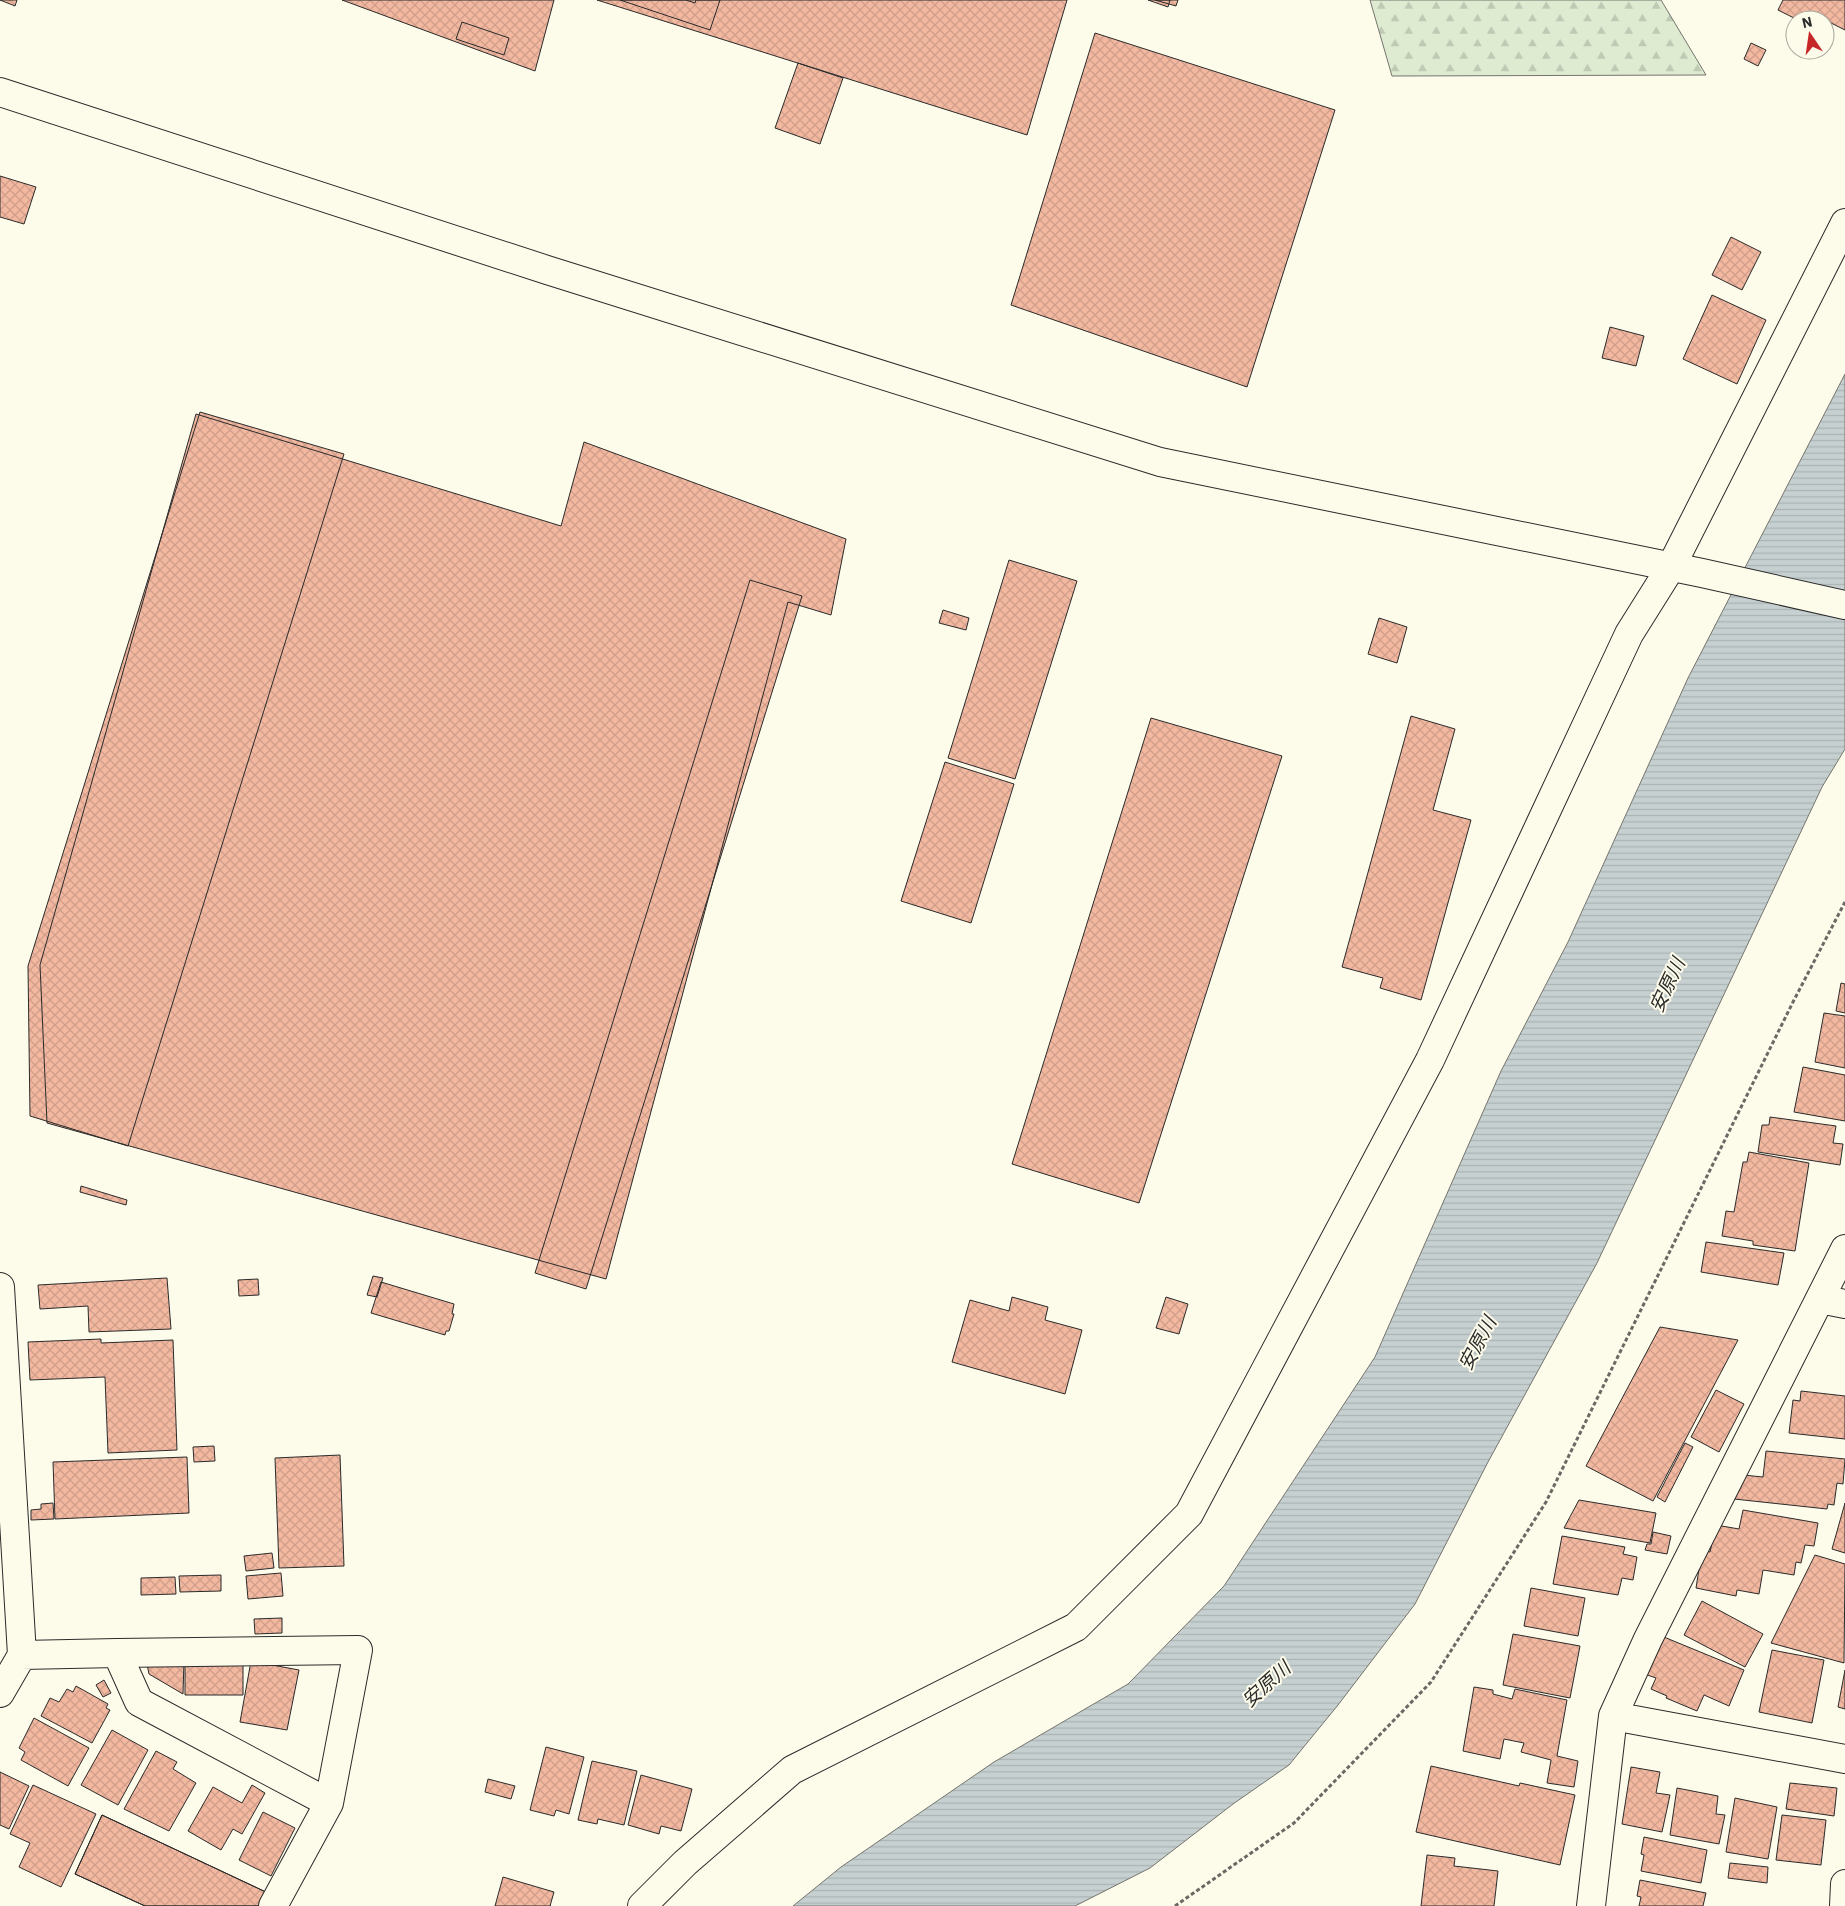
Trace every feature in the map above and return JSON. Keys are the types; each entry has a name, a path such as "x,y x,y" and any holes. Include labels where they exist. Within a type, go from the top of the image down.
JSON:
{"street":[{"path":"0,92 547,270 1160,462 1702,573 1845,605"},
{"path":"642,1906 686,1863 792,1770 1076,1627 1189,1514 1430,1060 1629,634 1671,567 1845,223"},
{"path":"1591,1906 1613,1716 1648,1639 1833,1302 1845,1249"},
{"path":"0,1287 22,1655 0,1693"},
{"path":"22,1655 358,1650 328,1803 272,1906"},
{"path":"117,1653 139,1702 328,1803"},
{"path":"1613,1716 1845,1760"},
{"path":"1844,1906 1845,1884"}],"path":[{"path":"1175,1906 1294,1823 1431,1682 1546,1502 1792,1002 1845,902"}],"green space":[{"path":"1370,0 1661,0 1706,75 1392,76"}],"water":[{"name":"安原川","path":"1845,374 1845,749 1822,787 1597,1263 1488,1462 1415,1604 1338,1705 1289,1765 1233,1804 1150,1868 1075,1906 793,1906 841,1867 994,1762 1128,1684 1224,1586 1375,1357 1501,1071 1568,942 1688,678"}],"building":[{"path":"0,0 17,0 15,6"},
{"path":"342,0 554,0 535,71"},
{"path":"597,0 1067,0 1027,135"},
{"path":"620,0 686,0 695,3 696,0 720,0 710,30"},
{"path":"1148,0 1170,0 1168,7"},
{"path":"1155,0 1178,0 1176,6"},
{"path":"1783,0 1845,0 1845,30 1835,25 1835,10 1785,10 1785,14 1778,10"},
{"path":"462,22 509,38 504,55 456,39"},
{"path":"1095,33 1335,110 1247,387 1011,305"},
{"path":"1751,43 1766,50 1758,66 1744,59"},
{"path":"798,63 843,78 820,144 775,128"},
{"path":"0,176 36,187 24,224 0,217"},
{"path":"1731,237 1761,252 1742,290 1712,275"},
{"path":"1712,295 1766,320 1737,384 1683,359"},
{"path":"1610,327 1644,336 1636,366 1602,358"},
{"path":"200,412 344,454 128,1146 30,1116 28,966"},
{"path":"196,414 561,526 584,442 846,539 831,615 788,602 606,1279 47,1123 40,965"},
{"path":"1009,560 1077,581 1015,779 948,758"},
{"path":"750,580 802,596 586,1289 535,1273"},
{"path":"943,610 969,618 966,630 939,623"},
{"path":"1379,618 1407,627 1397,663 1368,654"},
{"path":"1411,716 1455,729 1433,810 1471,820 1421,1000 1380,988 1383,978 1342,967"},
{"path":"1151,718 1282,756 1139,1203 1012,1164"},
{"path":"945,762 1014,784 971,923 901,901"},
{"path":"1841,983 1845,984 1845,1013 1836,1011"},
{"path":"1824,1013 1845,1016 1845,1068 1815,1062"},
{"path":"1803,1067 1845,1075 1845,1121 1794,1112"},
{"path":"1770,1117 1836,1126 1833,1143 1843,1144 1840,1165 1758,1152 1762,1125 1769,1125"},
{"path":"1749,1152 1809,1163 1795,1251 1753,1245 1753,1241 1722,1236 1726,1211 1734,1212 1743,1162 1747,1162"},
{"path":"81,1186 127,1200 126,1205 80,1192"},
{"path":"1706,1242 1784,1253 1778,1285 1701,1272"},
{"path":"373,1276 383,1278 377,1297 367,1295"},
{"path":"167,1278 171,1329 89,1332 88,1306 40,1309 38,1285"},
{"path":"258,1279 259,1295 239,1296 238,1280"},
{"path":"381,1282 454,1304 452,1314 454,1314 449,1331 446,1331 445,1335 371,1313"},
{"path":"1012,1297 1048,1307 1045,1320 1082,1330 1065,1394 952,1362 970,1300 1009,1311"},
{"path":"1166,1297 1188,1304 1179,1334 1156,1328"},
{"path":"1660,1327 1738,1340 1653,1501 1586,1466"},
{"path":"101,1339 101,1343 173,1340 177,1450 108,1453 105,1377 30,1380 28,1342"},
{"path":"1716,1390 1744,1404 1719,1452 1691,1437"},
{"path":"1801,1391 1845,1396 1845,1439 1789,1433 1793,1400 1800,1401"},
{"path":"1685,1443 1693,1447 1665,1502 1657,1497"},
{"path":"214,1446 215,1461 194,1462 193,1447"},
{"path":"1766,1451 1845,1459 1843,1484 1837,1483 1834,1505 1828,1504 1827,1509 1734,1499 1736,1487 1741,1487 1743,1475 1763,1477"},
{"path":"340,1455 344,1566 279,1568 275,1458"},
{"path":"187,1457 189,1513 55,1519 53,1462"},
{"path":"1579,1500 1656,1513 1650,1543 1564,1528"},
{"path":"53,1503 54,1519 31,1520 31,1510 41,1509 41,1504"},
{"path":"1845,1503 1845,1553 1832,1549"},
{"path":"1743,1510 1818,1523 1814,1546 1805,1545 1801,1563 1796,1562 1794,1575 1763,1570 1759,1594 1737,1590 1736,1596 1696,1588 1702,1550 1710,1552 1716,1525 1739,1529"},
{"path":"1653,1532 1671,1536 1667,1554 1645,1550 1647,1544 1651,1544"},
{"path":"1562,1536 1625,1547 1623,1554 1637,1557 1633,1580 1622,1578 1618,1595 1553,1584"},
{"path":"272,1553 274,1568 246,1571 244,1556"},
{"path":"1815,1555 1845,1564 1844,1663 1771,1643"},
{"path":"281,1573 283,1596 248,1599 246,1576"},
{"path":"221,1575 221,1591 180,1592 179,1576"},
{"path":"175,1577 176,1594 141,1595 141,1578"},
{"path":"1531,1588 1585,1598 1578,1636 1524,1626"},
{"path":"1702,1601 1763,1634 1745,1667 1684,1635"},
{"path":"282,1618 282,1633 255,1634 254,1619"},
{"path":"1513,1634 1580,1646 1570,1698 1503,1685"},
{"path":"1659,1635 1744,1670 1729,1706 1704,1695 1697,1711 1666,1698 1667,1696 1651,1689 1656,1678 1639,1672"},
{"path":"1772,1650 1824,1660 1812,1723 1759,1712"},
{"path":"184,1661 183,1694 149,1674 147,1664"},
{"path":"185,1661 243,1661 243,1695 185,1695"},
{"path":"251,1661 299,1670 287,1730 240,1722"},
{"path":"1845,1670 1845,1709 1838,1707"},
{"path":"104,1680 111,1693 103,1697 96,1685"},
{"path":"76,1686 108,1704 106,1708 110,1710 92,1743 41,1716 50,1698 59,1702 67,1689 73,1692"},
{"path":"1474,1687 1493,1690 1493,1694 1512,1699 1515,1689 1567,1700 1557,1756 1578,1761 1574,1787 1547,1783 1551,1760 1521,1752 1524,1743 1504,1739 1500,1759 1463,1751"},
{"path":"34,1718 89,1748 68,1786 21,1760 25,1752 19,1748"},
{"path":"112,1730 148,1750 118,1805 81,1785"},
{"path":"546,1747 584,1757 569,1814 556,1810 554,1816 530,1810"},
{"path":"156,1751 177,1762 173,1769 196,1783 169,1831 124,1809"},
{"path":"592,1761 637,1771 624,1825 598,1819 597,1824 578,1820"},
{"path":"1431,1766 1519,1786 1520,1783 1575,1795 1560,1865 1416,1832"},
{"path":"1631,1767 1660,1772 1656,1793 1670,1795 1662,1832 1622,1824"},
{"path":"0,1772 29,1786 9,1829 0,1825"},
{"path":"641,1775 692,1789 681,1831 661,1826 659,1834 628,1825"},
{"path":"488,1779 515,1786 511,1799 485,1792"},
{"path":"1790,1783 1837,1788 1834,1816 1786,1809"},
{"path":"33,1785 96,1814 61,1887 19,1867 30,1843 10,1834"},
{"path":"252,1785 265,1793 242,1834 233,1829 221,1850 188,1831 213,1787 242,1803"},
{"path":"1677,1788 1718,1796 1716,1814 1725,1815 1719,1844 1670,1835"},
{"path":"1735,1798 1777,1807 1768,1859 1726,1852"},
{"path":"263,1812 295,1828 271,1876 239,1860"},
{"path":"102,1815 268,1893 262,1906 145,1906 75,1874"},
{"path":"102,1815 268,1893 262,1906 145,1906 75,1874"},
{"path":"1782,1815 1826,1820 1821,1865 1776,1860"},
{"path":"1644,1837 1707,1850 1701,1883 1641,1871 1644,1855 1641,1854"},
{"path":"1427,1855 1455,1858 1454,1866 1498,1871 1494,1906 1421,1906"},
{"path":"1730,1863 1768,1867 1767,1883 1728,1878"},
{"path":"503,1877 554,1892 550,1906 495,1906"},
{"path":"1640,1880 1706,1893 1703,1906 1639,1906 1641,1897 1637,1896"}]}
